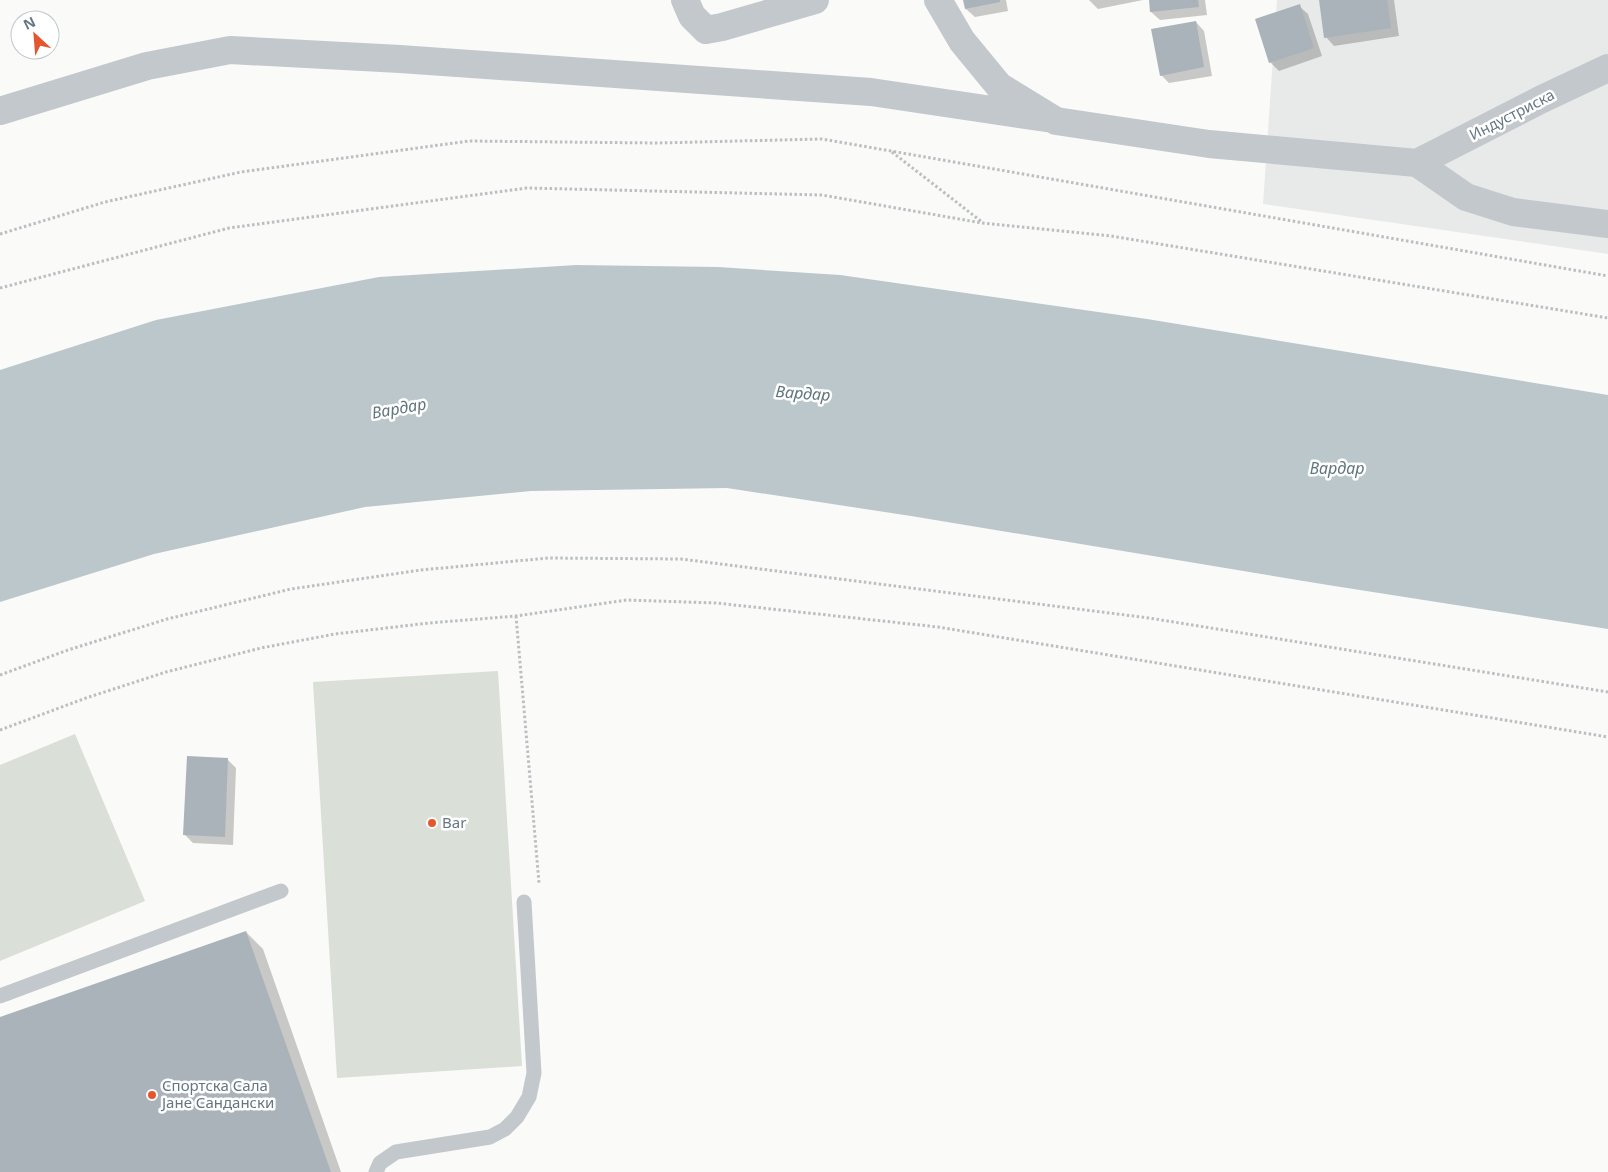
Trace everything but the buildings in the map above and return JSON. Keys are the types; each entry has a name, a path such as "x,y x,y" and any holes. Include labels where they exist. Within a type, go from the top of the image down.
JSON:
{"street":[{"path":"686,0 692,16 706,30 815,0"},
{"path":"938,0 962,41 999,86 1053,119"},
{"path":"0,111 147,66 230,50 409,60 871,92 1209,144 1417,163 1466,197 1512,212 1608,224"},
{"name":"Индустриска","path":"1417,163 1542,99 1608,68"}],"lane":[{"path":"0,996 281,891"},
{"path":"376,1172 380,1162 396,1152 490,1136 505,1129 517,1117 530,1097 534,1073 524,902"}],"path":[{"path":"0,234 105,202 241,172 470,142 657,143 822,139 1608,276"},
{"path":"892,151 982,223"},
{"path":"0,288 228,228 527,188 822,195 982,223 1111,236 1608,318"},
{"path":"0,675 68,650 167,619 290,589 421,570 548,558 681,559 1149,618 1608,692"},
{"path":"0,730 86,698 166,672 261,648 335,634 429,623 516,616 627,600 716,603 928,626 1608,737"},
{"path":"516,616 539,888 524,902"}],"shaded area":[{"path":"1277,0 1608,0 1608,254 1263,204"},
{"path":"498,671 522,1066 337,1078 313,682"},
{"path":"75,734 145,901 0,961 0,765"}],"water":[{"name":"Вардар","path":"576,265 718,267 840,275 1147,319 1608,395 1608,629 727,488 531,491 365,507 154,554 0,602 0,370 156,320 379,277"}],"place":[{"name":"Bar","path":"432,823"},
{"name":"Спортска Сала Јане Сандански","path":"152,1095"}]}
